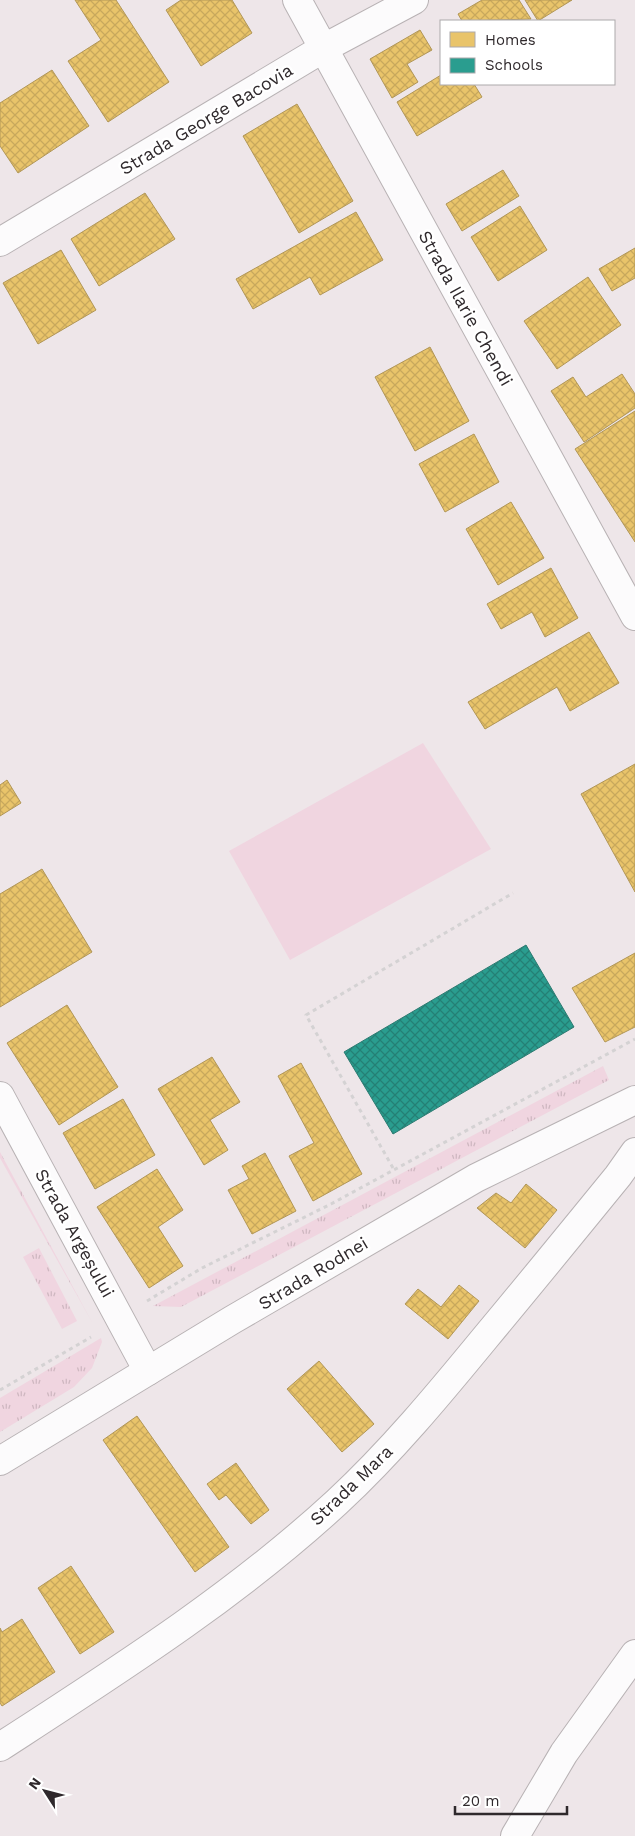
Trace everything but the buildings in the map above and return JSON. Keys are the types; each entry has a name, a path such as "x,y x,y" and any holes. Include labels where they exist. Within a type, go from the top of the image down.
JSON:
{"street":[{"name":"Strada Ilarie Chendi","path":"297,0 635,616"},
{"name":"Strada George Bacovia","path":"0,242 324,48 414,0"},
{"name":"Strada Argeșului","path":"0,1096 148,1371"},
{"name":"Strada Rodnei","path":"0,1462 148,1371 476,1178 635,1100"},
{"name":"Strada Mara","path":"0,1747 164,1640 249,1578 338,1501 395,1443 451,1379 618,1176 635,1152"},
{"path":"515,1836 564,1753 635,1654"}],"path":[{"path":"393,1168 306,1015 513,893"},
{"path":"0,1390 96,1335 120,1317 202,1268 331,1204 393,1168 635,1039"}],"green space":[{"path":"423,743 491,849 290,960 229,851"},
{"path":"603,1066 609,1080 181,1307 153,1306"},
{"path":"0,1152 93,1324 0,1158"},
{"path":"39,1248 77,1321 62,1329 23,1257"},
{"path":"101,1338 102,1342 92,1368 74,1387 0,1432 0,1398"}]}
